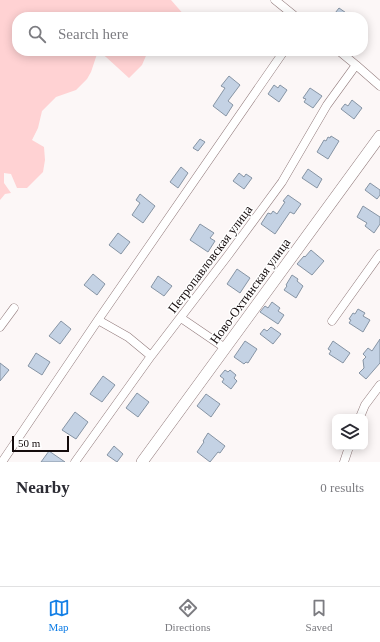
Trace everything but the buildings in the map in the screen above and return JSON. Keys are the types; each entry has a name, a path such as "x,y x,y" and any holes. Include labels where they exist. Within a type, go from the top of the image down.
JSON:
{"street":[{"path":"275,0 290,12"},
{"path":"2,462 281,56"},
{"path":"345,56 380,86"},
{"name":"Петропавловская улица","path":"75,462 151,356 282,182 327,105 356,65"},
{"name":"Ново-Охтинская улица","path":"142,462 380,136"},
{"path":"332,321 380,254"},
{"path":"0,327 14,308"},
{"path":"181,318 225,348"},
{"path":"98,320 128,338 151,356"},
{"path":"361,414 365,405 380,384"},
{"path":"344,462 348,450"}],"shaded area":[{"path":"0,0 171,0 182,12 12,12 12,56 96,56 87,79 76,90 56,97 42,111 38,128 32,140 44,147 45,160 43,172 27,188 17,188 11,174 4,173 4,183 11,193 5,194 0,200"},
{"path":"105,56 146,56 142,65 129,78"}]}
